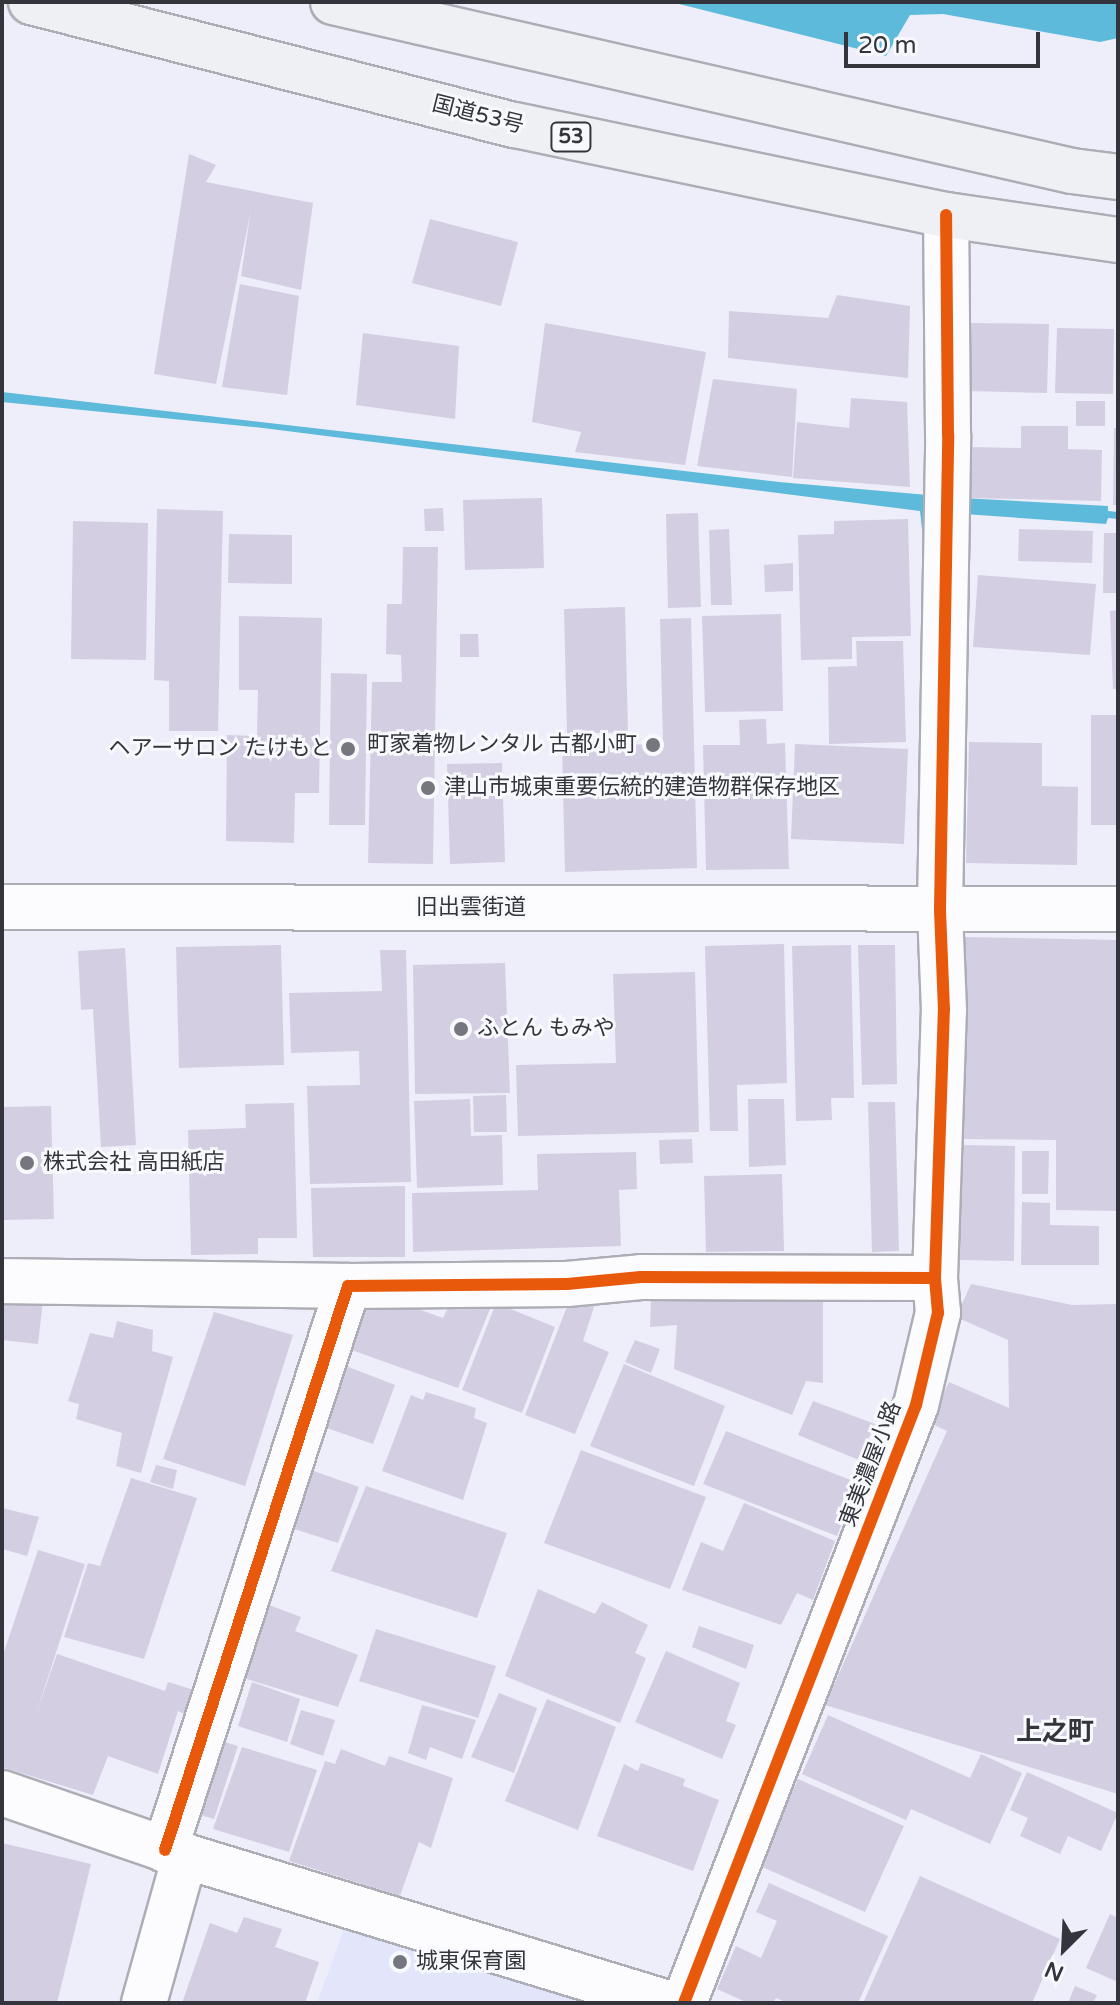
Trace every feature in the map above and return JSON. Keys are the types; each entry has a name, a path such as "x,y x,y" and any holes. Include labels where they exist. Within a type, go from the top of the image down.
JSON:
{"highway":[{"name":"国道53号","path":"31,2 515,125 946,215 1118,240"},
{"path":"333,2 1072,171 1118,177"}],"street":[{"name":"東美濃屋小路","path":"684,2003 916,1405 938,1313 935,1278 944,1010 940,909 947,504 946,215"},
{"name":"旧出雲街道","path":"2,907 1118,909"},
{"path":"2,1281 348,1286 567,1284 641,1277 935,1278"},
{"path":"144,2003 175,1853 348,1286"},
{"path":"2,1793 175,1853 668,2003"}],"shaded area":[{"name":"城東保育園","path":"347,1921 588,2003 317,2003"}],"water":[{"path":"671,2 1118,2 1118,38 1100,42 943,14 910,15 886,56"},
{"path":"2,392 779,482 962,498 1108,506 1108,511 1118,512 1118,519 1108,518 1106,524 964,514 927,575 920,511 263,428 2,402"}],"building":[{"path":"189,154 216,165 206,182 313,203 301,290 241,276 251,210 216,384 154,374"},
{"path":"430,219 518,242 501,306 412,283"},
{"path":"240,284 299,296 287,395 222,387"},
{"path":"837,295 910,306 908,378 728,358 729,311 828,318"},
{"path":"545,323 706,352 685,465 575,452 581,432 532,422"},
{"path":"969,323 1049,324 1047,393 968,391"},
{"path":"1057,328 1114,329 1113,394 1055,393"},
{"path":"363,333 459,346 455,419 356,405"},
{"path":"713,379 797,389 792,477 697,466"},
{"path":"851,398 907,402 910,487 793,478 797,422 849,428"},
{"path":"1076,401 1105,401 1105,426 1076,426"},
{"path":"1021,426 1068,426 1068,449 1102,450 1101,501 969,498 970,447 1021,448"},
{"path":"1114,428 1118,428 1118,505 1113,505"},
{"path":"542,498 544,568 465,570 463,500"},
{"path":"443,508 444,531 425,531 424,509"},
{"path":"157,509 223,511 218,731 169,731 169,681 154,680"},
{"path":"698,513 701,607 668,608 666,514"},
{"path":"908,519 911,636 852,637 852,659 801,660 798,535 834,534 834,521"},
{"path":"73,521 148,523 146,660 71,659"},
{"path":"729,529 732,605 711,605 709,530"},
{"path":"1019,529 1093,531 1092,563 1018,561"},
{"path":"1104,533 1118,533 1118,593 1103,593"},
{"path":"229,534 292,535 292,584 228,583"},
{"path":"403,547 438,547 433,864 368,863 372,682 402,682 401,655 386,654 387,604 402,604"},
{"path":"793,563 793,591 765,592 764,565"},
{"path":"978,575 1096,584 1090,655 973,647"},
{"path":"625,607 628,732 567,734 564,609"},
{"path":"1118,610 1118,689 1113,689 1110,611"},
{"path":"781,614 783,711 705,712 702,616"},
{"path":"239,616 322,618 319,793 295,793 294,843 226,841 227,735 257,736 258,690 239,690"},
{"name":"町家着物レンタル 古都小町","path":"691,618 697,868 565,872 562,746 663,744 660,619"},
{"path":"460,634 478,634 479,657 460,657"},
{"path":"856,641 903,641 906,742 829,744 828,667 857,666"},
{"name":"ヘアーサロン たけもと","path":"331,673 367,674 365,825 329,825"},
{"path":"1091,715 1118,715 1118,825 1091,825"},
{"path":"766,719 767,744 785,743 789,869 706,870 703,745 740,745 739,720"},
{"path":"969,742 1042,743 1042,786 1078,787 1077,865 966,863"},
{"path":"795,744 908,749 904,844 791,839"},
{"path":"502,763 505,862 450,864 447,764"},
{"path":"965,937 1118,940 1118,1211 1056,1210 1056,1140 963,1139"},
{"path":"784,944 787,1083 737,1085 738,1131 710,1131 705,946"},
{"path":"281,945 284,1065 179,1068 176,947"},
{"path":"851,945 854,1098 831,1098 832,1120 796,1121 792,946"},
{"path":"858,945 895,945 897,1084 862,1085"},
{"path":"125,948 136,1145 101,1147 93,1009 81,1010 78,951"},
{"path":"380,950 406,950 411,1182 310,1184 307,1086 360,1085 359,1051 291,1053 289,993 382,991"},
{"name":"ふとん もみや","path":"505,963 510,1093 415,1094 413,965"},
{"path":"695,972 699,1132 518,1136 516,1065 616,1063 613,974"},
{"path":"506,1095 507,1132 474,1132 473,1096"},
{"path":"470,1099 471,1136 502,1135 503,1185 417,1188 414,1101"},
{"path":"748,1099 784,1099 786,1165 749,1167"},
{"path":"868,1102 895,1102 899,1251 872,1252"},
{"path":"294,1103 297,1238 258,1238 258,1254 191,1255 188,1130 246,1128 245,1104"},
{"name":"株式会社 高田紙店","path":"51,1106 54,1219 2,1220 2,1107"},
{"path":"692,1139 693,1163 660,1164 659,1140"},
{"path":"960,1145 1015,1146 1014,1261 960,1260"},
{"path":"1022,1151 1049,1151 1048,1194 1022,1194"},
{"path":"636,1152 637,1189 619,1190 621,1246 413,1252 412,1193 538,1190 537,1154"},
{"path":"782,1174 784,1251 706,1252 704,1176"},
{"path":"405,1186 405,1257 313,1257 311,1188"},
{"path":"1022,1202 1050,1203 1050,1225 1099,1226 1099,1265 1021,1265"},
{"path":"971,1284 1072,1305 1118,1304 1118,1794 825,1705 947,1431 930,1423 949,1382 1009,1408 1008,1340 956,1317"},
{"path":"2,1297 43,1301 38,1344 2,1340"},
{"path":"651,1298 823,1299 823,1383 806,1381 792,1415 674,1369 677,1325 650,1327"},
{"path":"494,1299 458,1388 346,1348 362,1306 407,1305 443,1318 451,1302"},
{"path":"496,1303 555,1327 522,1413 462,1390"},
{"path":"568,1304 595,1304 583,1341 609,1352 575,1434 525,1415"},
{"path":"214,1312 293,1335 245,1486 163,1459"},
{"path":"117,1321 153,1330 152,1351 173,1357 141,1473 116,1466 122,1433 76,1419 79,1404 68,1401 90,1333 113,1338"},
{"path":"635,1340 660,1349 651,1373 625,1362"},
{"path":"341,1364 395,1385 373,1444 318,1425"},
{"path":"624,1364 725,1406 694,1486 590,1446"},
{"path":"426,1392 476,1408 474,1418 487,1423 463,1500 382,1471 411,1395 423,1400"},
{"path":"813,1401 875,1424 859,1460 798,1435"},
{"path":"726,1431 858,1483 837,1536 703,1484"},
{"path":"581,1450 706,1497 670,1589 544,1543"},
{"path":"156,1465 177,1470 173,1489 150,1482"},
{"path":"308,1469 359,1487 338,1543 288,1527"},
{"path":"131,1478 197,1498 144,1659 64,1637 88,1563 100,1566"},
{"path":"366,1486 507,1533 477,1618 331,1571"},
{"path":"744,1503 835,1541 813,1600 797,1593 781,1625 682,1590 701,1542 723,1551"},
{"path":"2,1508 39,1517 27,1556 2,1549"},
{"path":"38,1550 85,1564 36,1714 57,1654 165,1691 168,1682 194,1690 186,1715 178,1711 158,1774 108,1756 93,1795 2,1767 2,1658"},
{"path":"538,1589 595,1614 602,1602 648,1625 635,1653 646,1658 620,1723 505,1676"},
{"path":"261,1602 301,1617 295,1631 358,1655 338,1707 237,1676"},
{"path":"699,1626 754,1645 746,1669 692,1647"},
{"path":"376,1629 496,1666 478,1718 359,1681"},
{"path":"666,1651 740,1683 726,1721 736,1725 722,1759 635,1722"},
{"path":"252,1682 300,1699 287,1742 238,1726"},
{"path":"499,1693 537,1708 514,1773 471,1757"},
{"path":"547,1699 616,1727 578,1830 505,1801"},
{"path":"422,1705 476,1720 462,1759 430,1747 426,1760 408,1753"},
{"path":"301,1710 335,1720 323,1756 290,1744"},
{"path":"828,1715 970,1778 981,1754 1022,1773 990,1844 911,1809 906,1820 802,1774"},
{"path":"214,1739 238,1746 214,1819 188,1811"},
{"path":"242,1747 317,1770 289,1852 213,1829"},
{"path":"341,1749 385,1766 389,1756 453,1778 431,1848 419,1842 400,1896 289,1861 325,1761 335,1764"},
{"path":"641,1763 685,1779 683,1786 719,1800 693,1871 597,1836 624,1764 638,1771"},
{"path":"1027,1772 1118,1813 1101,1851 1068,1836 1060,1854 1020,1836 1028,1818 1010,1810"},
{"path":"798,1779 904,1826 865,1912 760,1866"},
{"path":"2,1843 91,1864 57,2003 2,2003"},
{"path":"920,1876 1060,1939 1032,2003 863,2003"},
{"path":"769,1883 888,1936 858,2003 788,2003 776,1998 773,2003 748,2003 717,1989 736,1946 761,1958 777,1921 756,1912"},
{"path":"1110,1914 1118,1918 1118,1982 1086,1968"},
{"path":"244,1917 282,1929 275,1947 319,1962 305,2003 182,2003 210,1923 237,1933"},
{"path":"1075,1986 1097,1995 1093,2003 1068,2003"}],"cycle path":[{"path":"684,2003 916,1405 938,1313 935,1278 944,1010 940,909 948,435 946,215"},
{"path":"165,1850 348,1286 567,1284 641,1277 935,1278"}],"place":[{"name":"町家着物レンタル 古都小町","path":"653,745"},
{"name":"ヘアーサロン たけもと","path":"348,749"},
{"name":"津山市城東重要伝統的建造物群保存地区","path":"428,788"},
{"name":"ふとん もみや","path":"461,1029"},
{"name":"株式会社 高田紙店","path":"27,1163"},
{"name":"城東保育園","path":"400,1962"}],"district":[{"name":"上之町","path":"1055,1732"}]}
